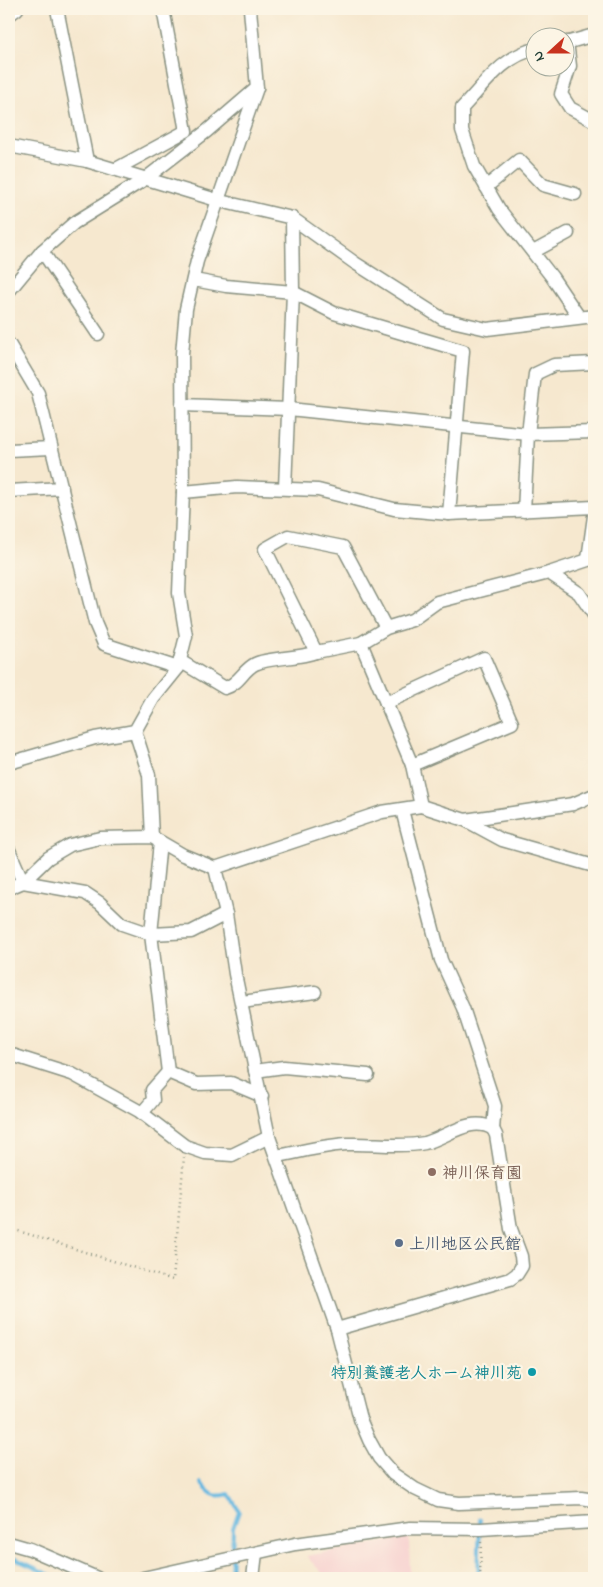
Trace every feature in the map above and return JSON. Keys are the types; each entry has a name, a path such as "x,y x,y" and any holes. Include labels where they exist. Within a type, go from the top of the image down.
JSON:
{"street":[{"path":"9,14 17,9"},
{"path":"57,9 87,161"},
{"path":"116,169 186,131 163,9"},
{"path":"142,1113 152,1100 152,1090 168,1072 151,934 156,839 148,775 135,730 153,699 179,664 186,636 179,593 183,492 182,354 186,309 197,262 220,200 257,88 250,9"},
{"path":"576,40 594,35"},
{"path":"526,51 507,61 462,108 462,130 474,166 498,209 533,252 579,317"},
{"path":"566,78 561,94 570,108 594,121"},
{"path":"9,291 42,251 74,223 144,179 257,88"},
{"path":"9,146 87,161 144,179 292,218 356,263 443,319 487,329 594,316"},
{"path":"486,187 519,160 544,185 575,194"},
{"path":"285,488 293,292 292,218"},
{"path":"533,252 568,233"},
{"path":"42,251 98,334"},
{"path":"194,280 226,286 293,292 334,313 463,351 458,428 449,514"},
{"path":"9,344 38,393 95,623 104,644 179,664 225,688 233,686 254,664 306,656 316,652 361,643 386,628 412,620 437,602 548,573 591,558 594,516"},
{"path":"524,511 528,434 535,374 554,365 594,363"},
{"path":"182,404 289,409 528,434 594,432"},
{"path":"9,450 51,448"},
{"path":"183,492 237,487 318,490 394,509 449,514 594,507"},
{"path":"9,490 62,488"},
{"path":"316,652 265,549 288,536 344,547 386,628"},
{"path":"548,573 579,593 594,615"},
{"path":"361,643 412,765 420,806"},
{"path":"386,702 484,658 512,722 412,765"},
{"path":"9,763 95,738 135,730"},
{"path":"465,820 573,804 594,795"},
{"path":"9,888 22,882 48,858 70,845 100,838 156,839 183,855 215,868 382,812 420,806 465,820 502,840 594,866"},
{"path":"402,810 441,960 462,1008 495,1106 492,1129"},
{"path":"9,850 22,882"},
{"path":"215,868 226,914 235,974 255,1072 262,1096 269,1137 338,1329 360,1419 379,1458 393,1474 414,1489 438,1500 459,1503 581,1498 594,1500"},
{"path":"22,882 85,893 100,903 122,924 151,934 191,932 226,914"},
{"path":"242,1002 316,992"},
{"path":"9,1054 72,1074 142,1113 185,1146 205,1153 232,1154 269,1137"},
{"path":"255,1072 284,1067 368,1075"},
{"path":"168,1072 196,1084 231,1083 262,1096"},
{"path":"276,1156 347,1144 413,1144 427,1142 476,1123 486,1124 496,1136 511,1229 521,1256 522,1266 517,1274 510,1279 338,1329"},
{"path":"143,1578 295,1544 410,1528 481,1529 594,1522"},
{"path":"9,1543 30,1549 70,1573 96,1578"},
{"path":"253,1578 256,1553"}],"path":[{"path":"9,1228 173,1280 185,1146"},
{"path":"480,1578 481,1529"}],"shaded area":[{"path":"409,1537 410,1578 327,1578 306,1556"}],"waterway":[{"path":"201,1483 213,1495 229,1494 239,1511 233,1528 231,1578"},
{"path":"478,1578 480,1519"},
{"path":"9,1556 57,1578"}],"place":[{"name":"神川保育園","path":"432,1172"},
{"name":"上川地区公民館","path":"399,1243"},
{"name":"特別養護老人ホーム神川苑","path":"532,1372"}]}
